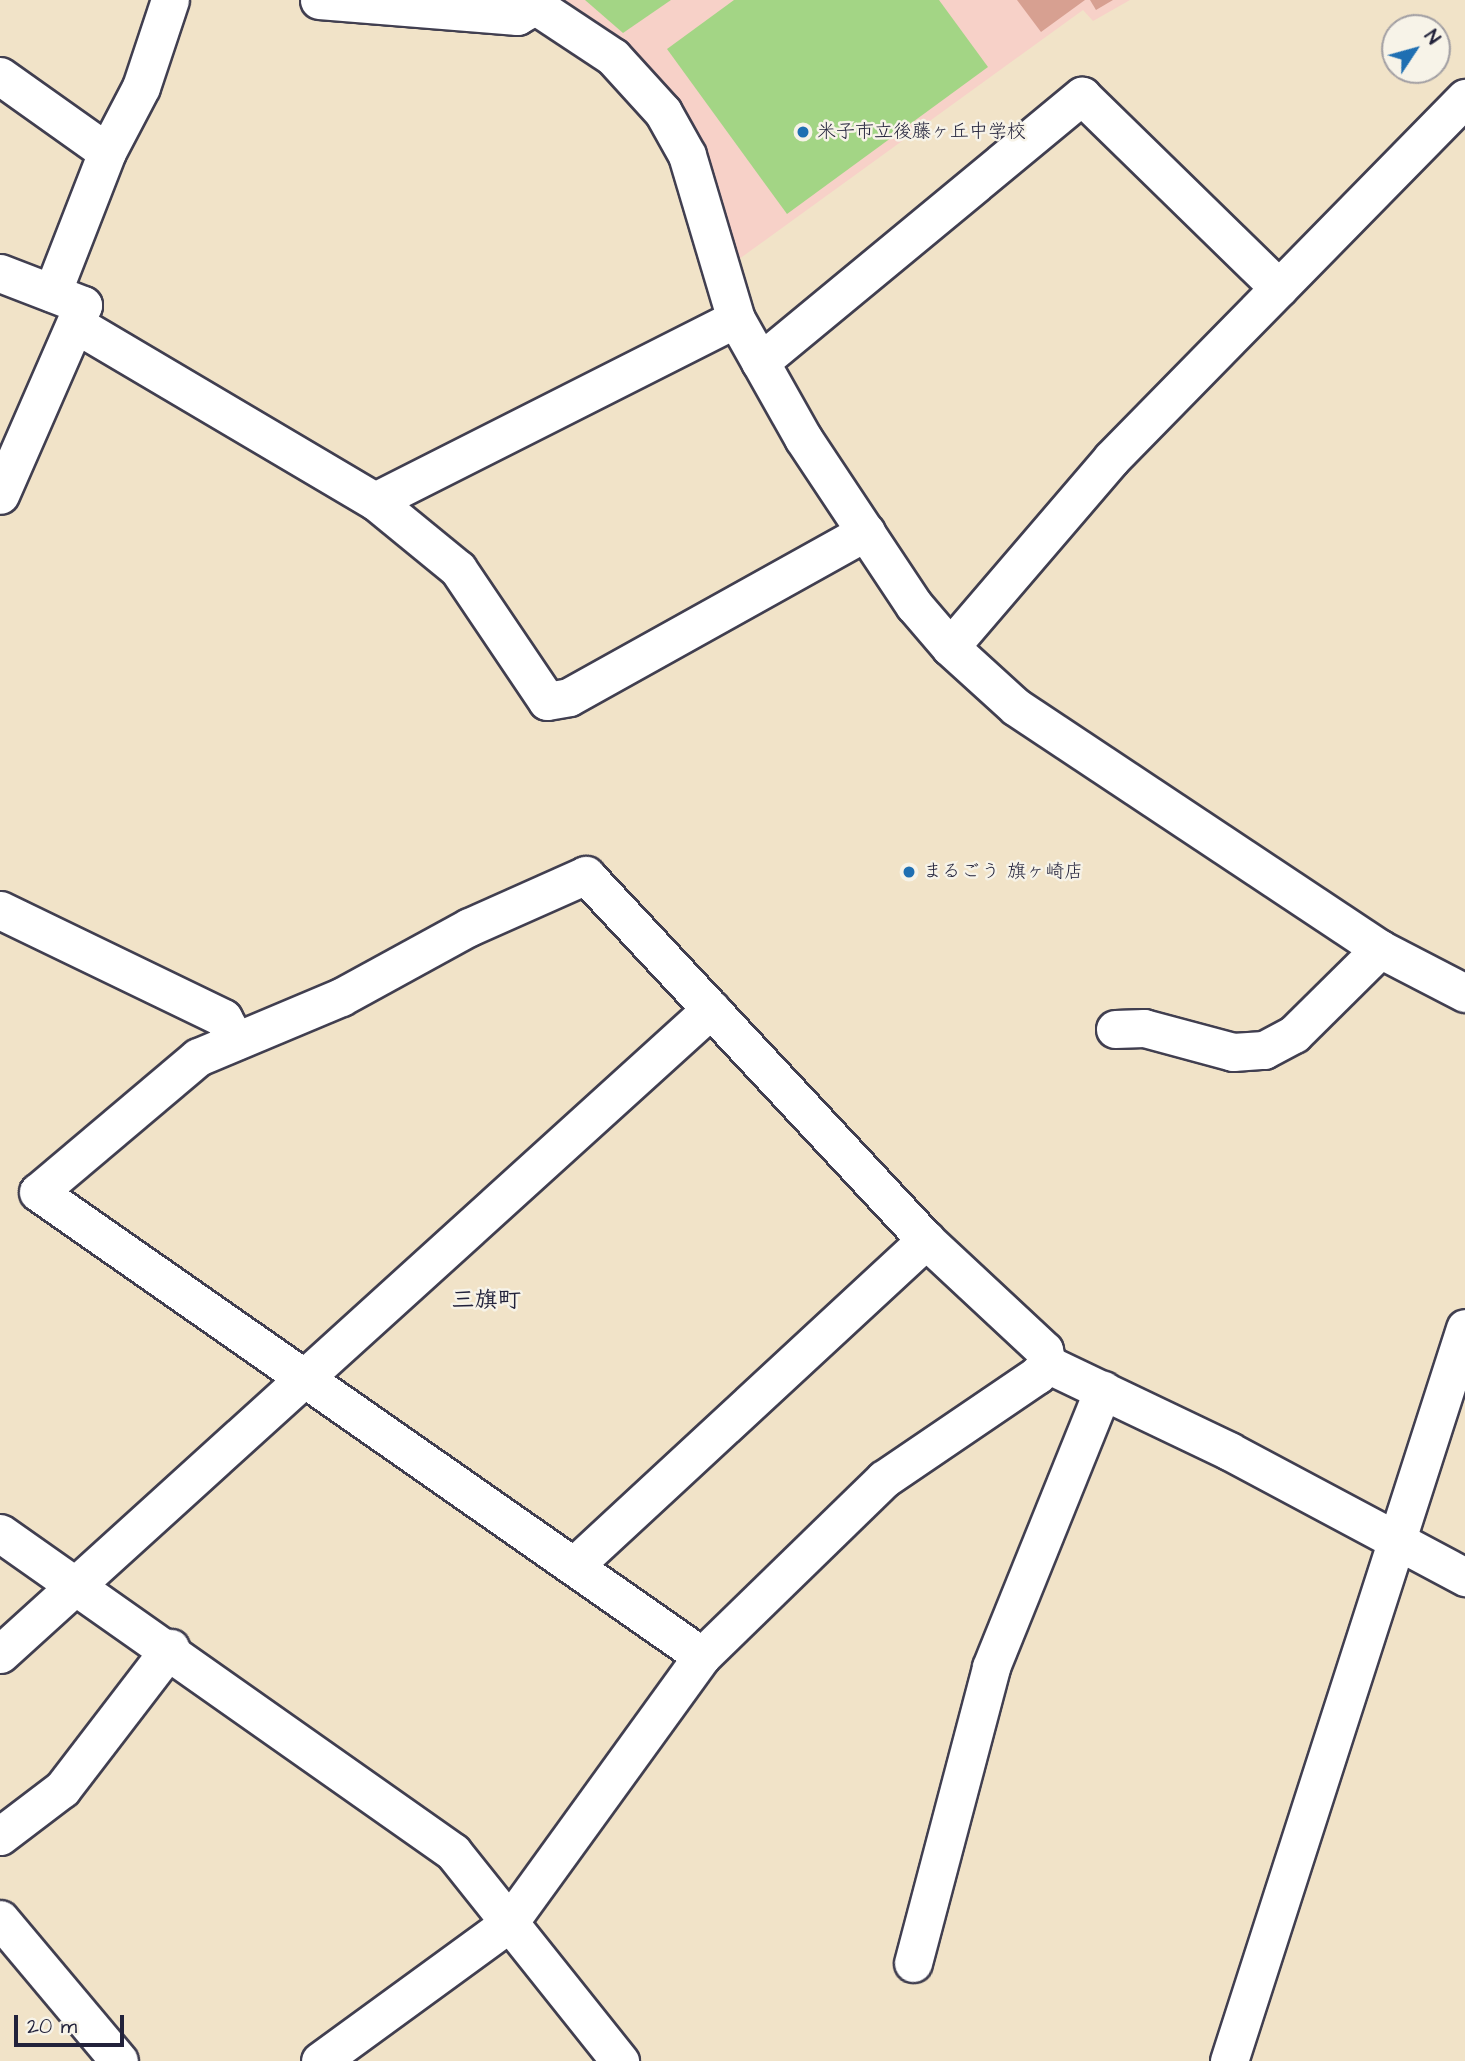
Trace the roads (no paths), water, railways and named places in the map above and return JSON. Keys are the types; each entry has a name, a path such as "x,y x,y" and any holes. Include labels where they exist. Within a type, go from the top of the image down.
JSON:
{"street":[{"path":"52,293 107,152 141,88 170,0"},
{"path":"319,0 517,16 530,3 613,57 663,112 687,155 736,319 760,362 866,532 950,647 1016,707 1380,949 1465,993"},
{"path":"0,76 107,152"},
{"path":"760,362 1082,96 1279,288"},
{"path":"950,647 1111,459 1465,98"},
{"path":"0,273 83,305 77,325 0,495"},
{"path":"375,501 736,319"},
{"path":"77,325 375,501 457,569 547,701 569,697 866,532"},
{"path":"702,1656 577,1563 38,1192 198,1057 341,997 469,927 586,875 926,1240 1035,1341 1046,1364 1396,1538 1465,1577"},
{"path":"0,910 223,1018 236,1041"},
{"path":"1115,1029 1144,1028 1233,1052 1264,1050 1294,1034 1380,949"},
{"path":"0,1654 711,1009"},
{"path":"577,1563 926,1240"},
{"path":"1229,2061 1465,1328"},
{"path":"320,2061 508,1924 702,1656 884,1479 1046,1364"},
{"path":"913,1963 991,1667 1103,1390"},
{"path":"0,1532 170,1648 453,1852 620,2061"},
{"path":"0,1836 62,1789 170,1648"},
{"path":"0,1919 120,2061"}],"place":[{"name":"米子市立後藤ヶ丘中学校","path":"803,132"},
{"name":"まるごう 旗ヶ崎店","path":"909,872"}],"district":[{"name":"三旗町","path":"486,1300"}]}
